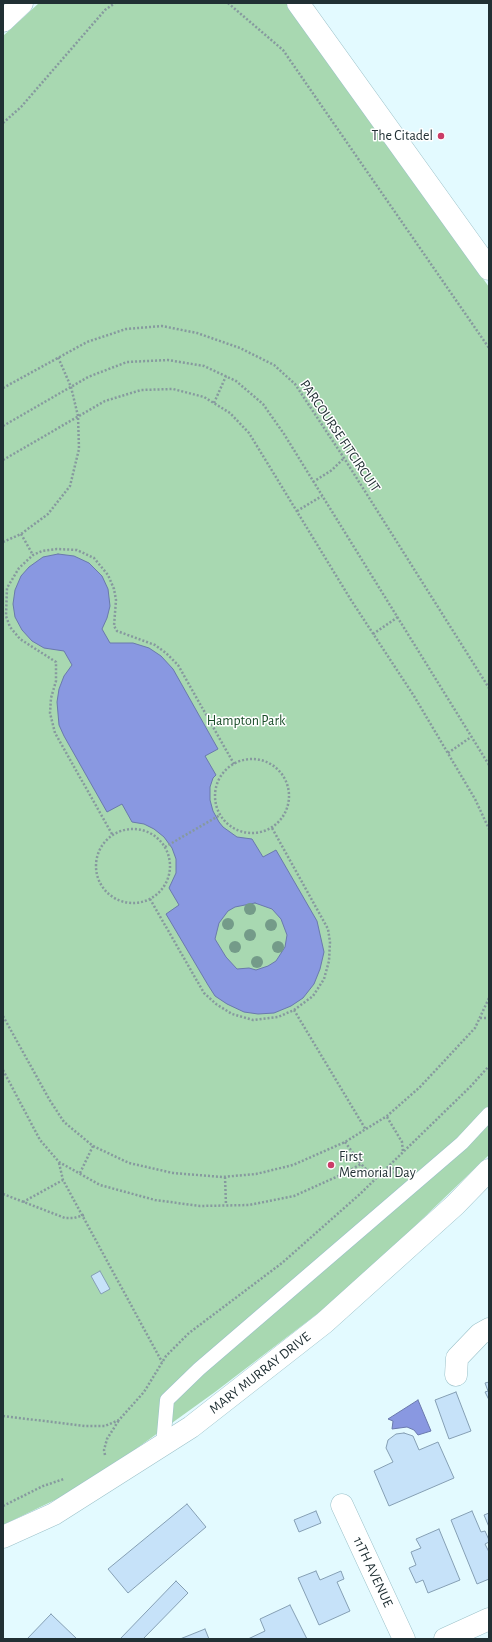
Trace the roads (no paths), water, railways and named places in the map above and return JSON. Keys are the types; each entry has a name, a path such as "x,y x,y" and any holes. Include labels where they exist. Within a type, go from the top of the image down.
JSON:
{"street":[{"path":"3,21 22,3"},
{"path":"298,3 489,269"},
{"name":"MARY MURRAY DRIVE","path":"3,1537 54,1514 191,1427 324,1323 455,1205 489,1170"},
{"path":"456,1375 457,1358 480,1334 489,1329"},
{"name":"11TH AVENUE","path":"342,1505 404,1639"},
{"path":"445,1639 489,1619"}],"lane":[{"path":"164,1445 167,1400 199,1369 462,1143 489,1114"}],"water":[{"path":"58,554 74,556 89,563 102,576 108,589 110,606 102,629 110,643 133,643 149,648 161,656 173,669 218,749 205,756 216,775 213,778 210,787 210,800 213,811 219,822 223,827 237,837 252,839 263,857 276,850 317,921 324,952 320,969 314,984 303,998 291,1006 274,1013 258,1014 244,1012 227,1004 215,996 166,914 179,905 169,888 176,873 176,859 172,848 164,837 154,829 144,824 132,822 122,804 107,812 64,736 59,725 57,702 59,689 64,676 72,665 64,651 44,648 32,641 22,630 15,617 13,604 15,590 21,576 29,567 43,557","holes":["255,903 272,909 281,919 287,935 285,947 276,961 268,966 256,970 249,968 237,969 226,957 215,939 219,923 228,911 235,907"]},
{"path":"418,1400 431,1431 418,1435 414,1430 407,1427 392,1429 393,1421 388,1419"}],"place":[{"name":"The Citadel","path":"441,136"},
{"name":"First Memorial Day","path":"331,1165"}],"park label":[{"name":"Hampton Park","path":"246,721"}]}
